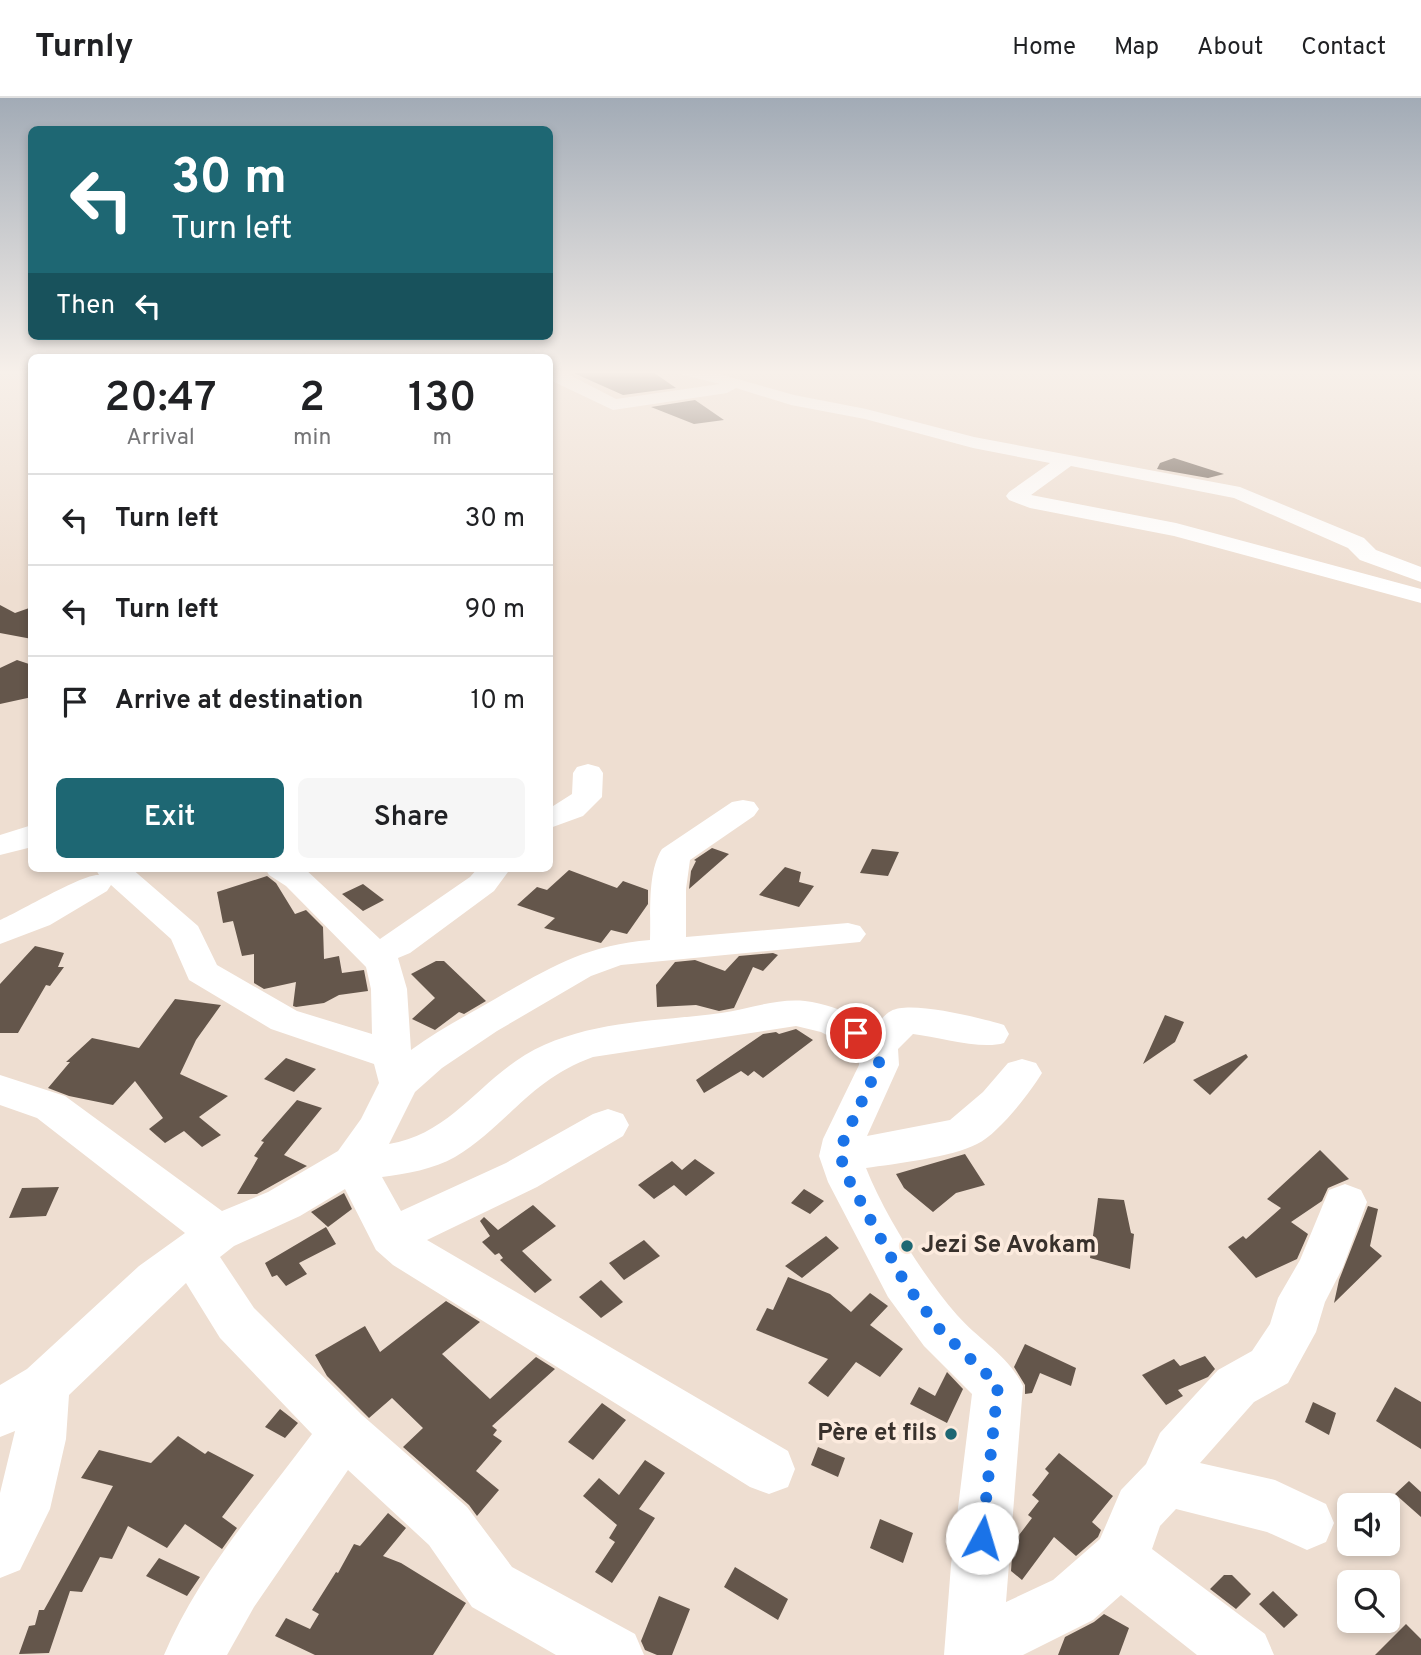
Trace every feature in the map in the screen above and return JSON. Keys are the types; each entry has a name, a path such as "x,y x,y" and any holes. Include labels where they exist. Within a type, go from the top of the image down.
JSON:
{"street":[{"path":"976,443 1240,494 1356,543 1368,555 1418,573"},
{"path":"1068,460 1016,496 1030,502 1176,530 1421,596"},
{"path":"553,818 572,809 587,797 588,773"},
{"path":"668,948 669,889 674,856 743,809"},
{"path":"0,845 14,843 28,836"},
{"path":"0,1413 45,1385 155,1280 204,1243 284,1205 353,1163 379,1127 396,1069 389,989 383,963 298,879 287,872"},
{"path":"374,955 397,945 482,884 492,872"},
{"path":"0,933 38,916 103,876 186,934 202,972 284,1020 396,1069 428,1058 578,968 617,954 848,934"},
{"path":"353,1163 380,1163 440,1146 541,1064 584,1045 621,1037 700,1029 806,1013 832,1021 879,1045"},
{"path":"974,1652 979,1565 998,1385 941,1331 905,1283 856,1193 840,1156 844,1139 879,1065 879,1045 904,1020 944,1024 990,1034"},
{"path":"840,1156 911,1145 963,1133 997,1103 1022,1073"},
{"path":"0,1090 51,1107 204,1243 237,1323 344,1432 448,1526 492,1587 614,1655"},
{"path":"392,1237 434,1213 508,1182 549,1161 608,1125"},
{"path":"353,1163 392,1237 409,1252 769,1469"},
{"path":"974,1652 1073,1601 1120,1559 1140,1509 1166,1481 1178,1450 1236,1386 1270,1367 1292,1332 1302,1298 1320,1267 1345,1202"},
{"path":"0,1550 23,1509 40,1439 45,1385"},
{"path":"194,1655 234,1587 344,1432"},
{"path":"1166,1481 1275,1507 1307,1523"},
{"path":"1120,1559 1244,1655"}],"building":[{"path":"1174,458 1224,474 1208,478 1157,469 1160,463"},
{"path":"0,605 15,613 28,608 28,638 0,633"},
{"path":"17,660 28,664 28,698 0,704 0,668"},
{"path":"712,848 729,854 689,889 691,871 696,861 694,860"},
{"path":"872,849 899,852 888,876 860,873"},
{"path":"785,867 801,872 799,882 814,886 799,907 759,895"},
{"path":"569,870 617,888 623,881 648,890 648,904 627,934 611,930 601,943 544,928 555,918 517,905 537,887 547,890"},
{"path":"267,876 276,883 295,914 306,910 323,927 324,959 339,956 342,973 364,970 368,991 339,995 324,1003 296,1007 293,1006 296,982 264,989 254,983 254,954 242,956 233,921 223,923 217,892"},
{"path":"363,884 384,900 363,911 342,894"},
{"path":"35,946 64,953 58,967 64,967 50,986 46,985 18,1033 0,1033 0,984"},
{"path":"773,953 778,955 763,971 753,967 734,1008 719,1011 696,1005 657,1007 656,985 675,962 695,960 725,971 739,956"},
{"path":"436,961 444,961 486,1001 464,1014 459,1012 435,1030 412,1019 435,998 411,974"},
{"path":"175,999 221,1005 196,1040 180,1074 228,1096 199,1117 221,1135 202,1147 184,1131 165,1143 149,1129 163,1118 135,1081 113,1105 69,1096 48,1088 70,1062 66,1062 92,1038 139,1048"},
{"path":"1165,1015 1184,1022 1175,1042 1143,1064"},
{"path":"796,1029 813,1040 763,1078 754,1071 748,1076 741,1071 704,1093 696,1080 763,1034 779,1034"},
{"path":"1246,1054 1248,1057 1210,1095 1193,1080"},
{"path":"286,1058 316,1069 294,1092 264,1079"},
{"path":"297,1100 322,1108 284,1155 307,1166 257,1194 237,1194 258,1158 254,1156 264,1142 261,1141"},
{"path":"1320,1150 1349,1179 1328,1188 1322,1201 1291,1222 1308,1234 1297,1259 1256,1278 1228,1247 1243,1236 1246,1239 1281,1208 1267,1199"},
{"path":"965,1154 985,1185 956,1193 933,1212 904,1188 896,1174"},
{"path":"695,1159 715,1173 686,1196 674,1185 654,1199 638,1185 672,1161 682,1170"},
{"path":"59,1187 46,1216 9,1218 22,1188"},
{"path":"804,1189 824,1201 810,1214 791,1203"},
{"path":"344,1193 352,1209 328,1227 311,1212"},
{"path":"1098,1198 1124,1200 1131,1233 1134,1234 1130,1269 1090,1258"},
{"path":"533,1205 556,1226 522,1251 552,1280 535,1293 500,1260 503,1258 499,1253 495,1255 482,1242 490,1236 480,1221 484,1217 498,1230"},
{"path":"1368,1206 1378,1209 1370,1246 1382,1256 1334,1303 1339,1280"},
{"path":"326,1227 336,1244 299,1263 307,1274 286,1286 277,1275 272,1277 265,1263"},
{"path":"826,1236 839,1248 802,1278 785,1266"},
{"path":"644,1240 660,1256 624,1280 609,1263"},
{"path":"788,1277 830,1294 851,1312 870,1293 888,1306 870,1325 903,1349 880,1377 856,1362 828,1397 808,1383 828,1359 756,1330 767,1308 773,1310"},
{"path":"601,1280 623,1302 601,1318 579,1297"},
{"path":"446,1301 480,1322 442,1354 490,1399 536,1357 555,1369 492,1426 497,1430 493,1435 502,1441 476,1471 499,1490 477,1516 469,1505 403,1447 423,1428 392,1398 369,1418 327,1376 315,1355 365,1326 380,1352"},
{"path":"1025,1344 1076,1368 1071,1386 1040,1373 1032,1393 1025,1394 1025,1385 1014,1367"},
{"path":"1205,1356 1215,1369 1208,1377 1178,1390 1183,1396 1166,1405 1142,1375 1174,1359 1180,1366"},
{"path":"947,1372 963,1389 947,1423 910,1404 919,1387 935,1396"},
{"path":"1395,1387 1421,1402 1421,1449 1376,1421"},
{"path":"1313,1402 1336,1413 1329,1435 1305,1422"},
{"path":"602,1403 626,1420 593,1460 568,1442"},
{"path":"280,1409 298,1423 285,1438 265,1427"},
{"path":"178,1436 205,1454 208,1451 254,1475 222,1517 237,1528 222,1549 185,1524 167,1548 128,1526 112,1559 100,1557 82,1592 70,1591 49,1653 19,1654 29,1626 35,1625 39,1610 44,1610 113,1486 81,1478 99,1450 151,1463"},
{"path":"818,1447 845,1458 838,1477 811,1465"},
{"path":"1059,1453 1113,1496 1092,1522 1101,1530 1098,1537 1076,1556 1054,1537 1022,1580 1011,1571 1013,1543 1032,1518 1028,1515 1039,1501 1032,1495 1049,1473 1045,1469"},
{"path":"645,1460 665,1473 639,1509 655,1518 612,1583 595,1572 615,1542 609,1538 617,1525 583,1496 599,1478 619,1495"},
{"path":"1409,1481 1421,1492 1421,1517 1400,1498 1400,1493 1396,1493"},
{"path":"388,1513 406,1528 383,1556 401,1563 466,1603 433,1655 315,1655 275,1636 286,1618 310,1629 319,1614 312,1610 354,1544 360,1546"},
{"path":"880,1519 913,1533 903,1563 870,1548"},
{"path":"159,1558 200,1577 187,1596 146,1576"},
{"path":"735,1567 788,1599 778,1620 724,1587"},
{"path":"1224,1575 1232,1575 1251,1594 1236,1609 1210,1589"},
{"path":"1273,1591 1298,1615 1284,1628 1259,1604"},
{"path":"659,1596 690,1609 672,1655 657,1655 645,1650 641,1641"},
{"path":"1104,1614 1129,1628 1119,1655 1058,1655 1065,1637"},
{"path":"1406,1624 1421,1639 1421,1655 1375,1655 1400,1633"}],"place":[{"name":"Jezi Se Avokam","path":"907,1246"},
{"name":"Père et fils","path":"951,1434"}],"route":[{"path":"856,1033 879,1045 879,1065 844,1139 840,1156 850,1182 905,1283 941,1331 998,1385 982,1538"}]}
